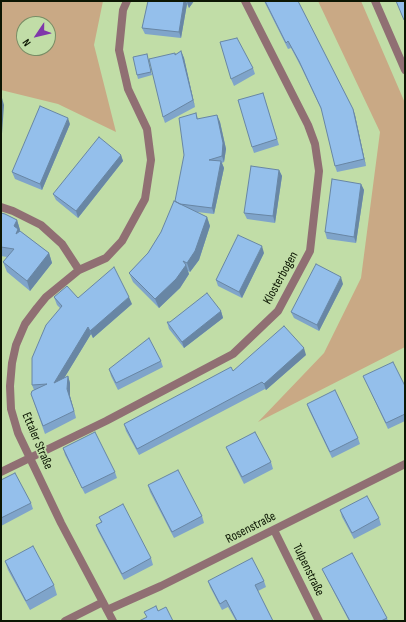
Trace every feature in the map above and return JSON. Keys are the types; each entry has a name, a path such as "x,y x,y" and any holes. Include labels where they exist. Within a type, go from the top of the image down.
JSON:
{"street":[{"name":"Ettaler Straße","path":"113,621 18,434 11,409 10,386 13,357 25,324 46,297 79,270 106,258 122,241 145,199 151,160 147,129 128,89 119,50 123,10 127,1"},
{"name":"Klosterbogen","path":"1,472 30,459 233,354 278,311 310,251 319,171 315,144 308,125 245,1"},
{"path":"375,1 405,70"},
{"path":"1,207 13,211 41,225 62,244 79,270"},
{"name":"Rosenstraße","path":"65,621 161,586 405,464"},
{"name":"Tulpenstraße","path":"274,530 319,621"}],"shaded area":[{"path":"1,1 103,1 94,45 116,132 58,104 1,90"},
{"path":"318,1 361,1 405,103 405,347 258,422 324,353 361,278 380,132"}],"building":[{"path":"148,1 184,1 179,32 142,28"},
{"path":"265,1 298,1 353,109 364,159 335,166 321,108 299,61 288,41 286,43"},
{"path":"396,1 405,1 404,20"},
{"path":"237,38 253,68 231,79 220,42"},
{"path":"181,51 193,100 163,117 149,59 175,53 175,55"},
{"path":"147,54 151,72 137,75 133,57"},
{"path":"263,93 277,139 252,147 238,100"},
{"path":"40,106 68,118 40,184 12,172"},
{"path":"196,113 197,119 217,115 223,143 222,156 209,160 221,161 212,208 180,204 175,201 184,155 179,118"},
{"path":"99,137 121,155 76,211 53,194"},
{"path":"251,166 279,170 273,216 244,213"},
{"path":"332,179 361,184 354,237 325,232"},
{"path":"174,201 207,217 195,251 187,263 183,261 186,265 176,279 155,299 129,273 148,253 161,232"},
{"path":"1,213 17,220 14,226 18,229 16,234 20,231 49,253 27,281 3,262 14,249 1,247"},
{"path":"238,235 262,246 239,292 216,280"},
{"path":"316,264 341,277 317,325 291,312"},
{"path":"114,267 129,297 90,331 88,327 54,383 68,376 67,389 74,411 43,426 31,394 32,391 47,384 32,385 32,358 46,325 62,306 54,297 67,286 78,298"},
{"path":"207,293 221,311 182,342 167,322 170,322"},
{"path":"284,326 304,348 264,384 262,382 137,449 124,424 231,367 233,371"},
{"path":"149,338 161,361 116,383 109,369"},
{"path":"393,362 405,386 405,414 386,423 363,376"},
{"path":"335,390 358,438 330,452 307,404"},
{"path":"95,432 115,472 82,488 63,448"},
{"path":"255,432 271,462 242,477 226,447"},
{"path":"178,470 202,516 172,532 148,485"},
{"path":"15,473 31,503 1,518 1,480"},
{"path":"367,496 379,518 352,533 340,510"},
{"path":"123,504 151,558 122,574 96,525 102,522 99,517"},
{"path":"33,546 54,585 26,601 5,561"},
{"path":"352,553 387,618 381,621 350,621 322,569"},
{"path":"252,558 264,581 255,585 273,621 237,621 226,600 220,604 208,581"},
{"path":"156,606 158,611 166,607 173,621 139,621 147,617 144,612"}]}
